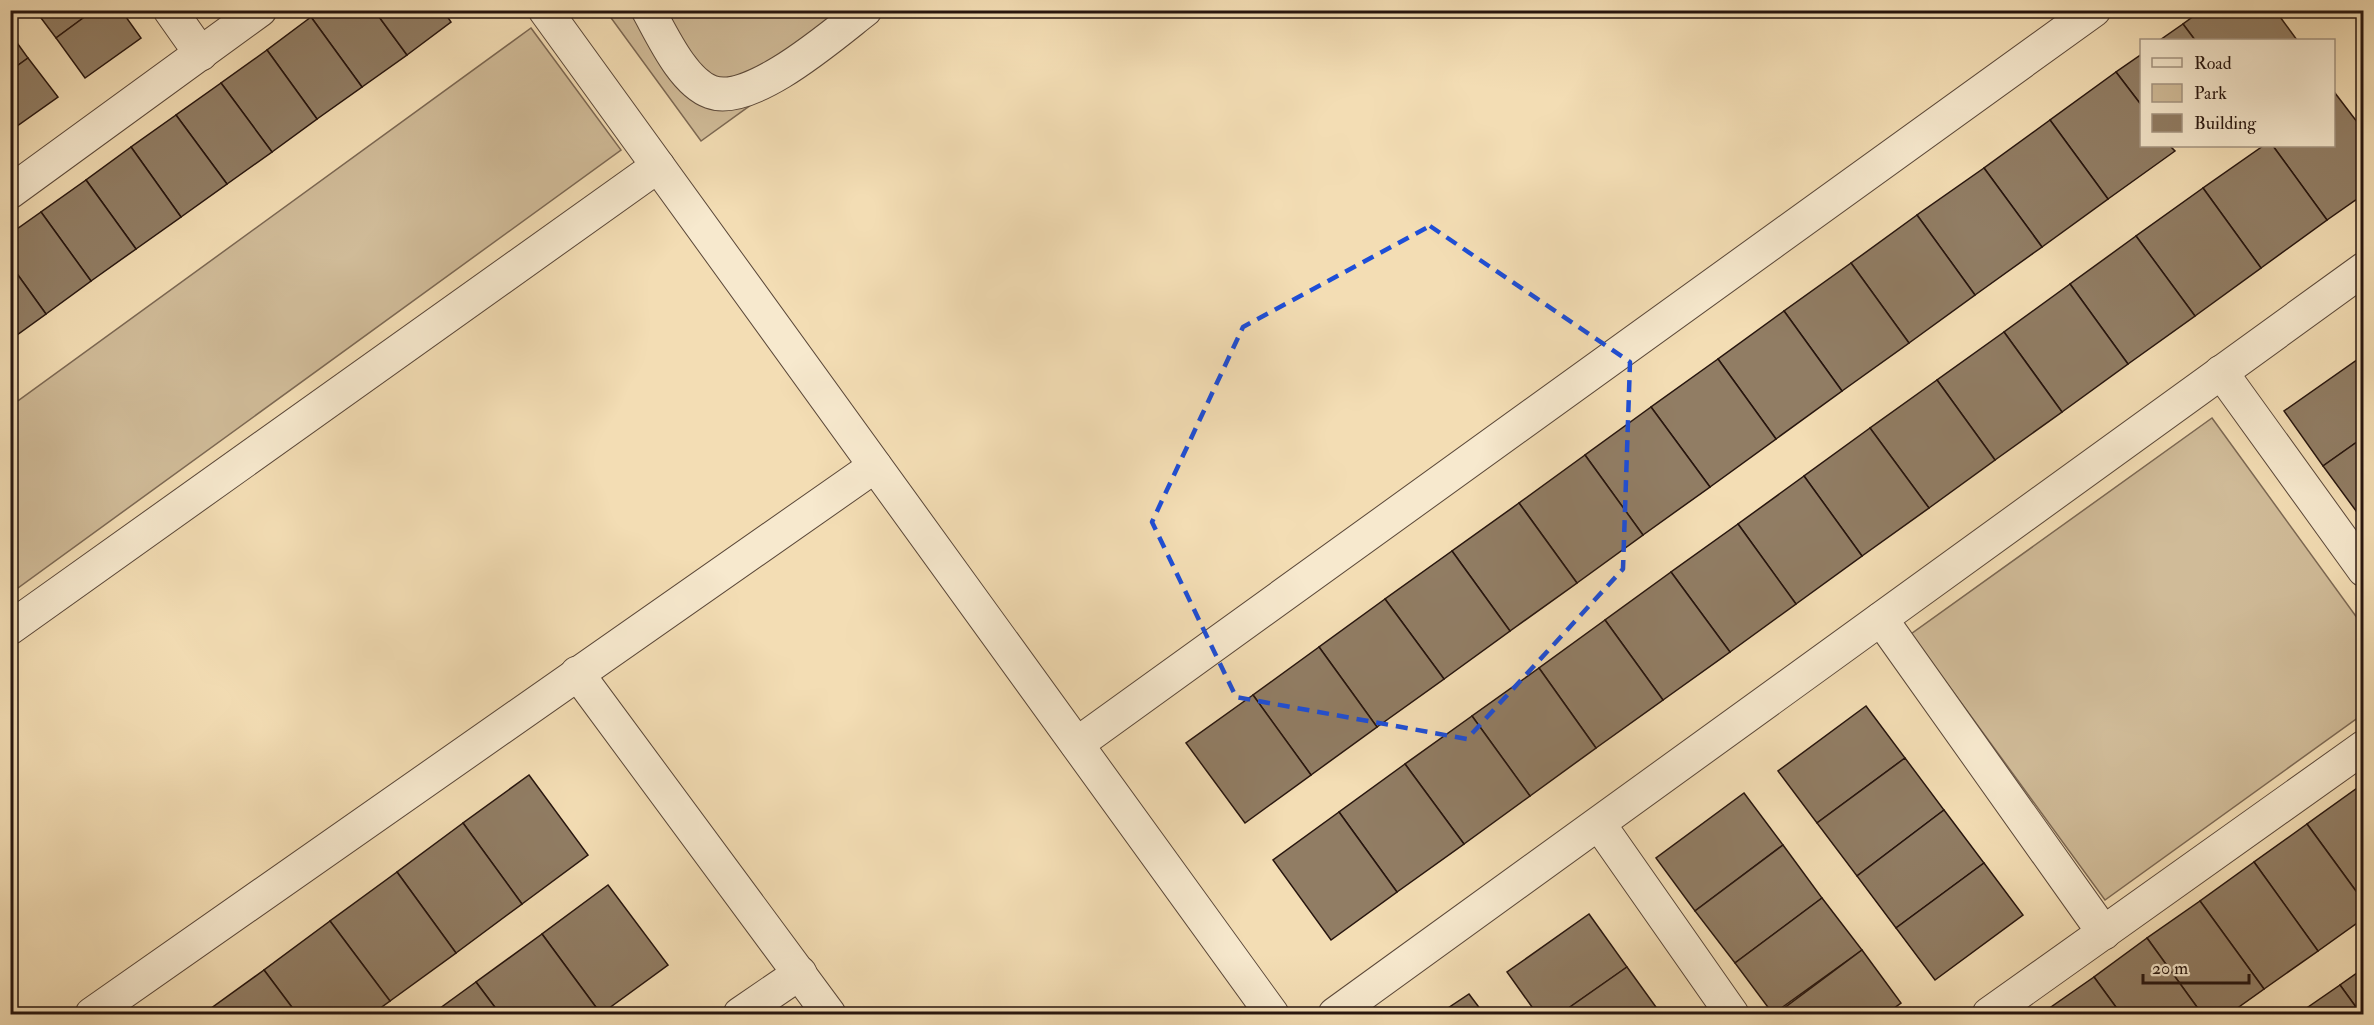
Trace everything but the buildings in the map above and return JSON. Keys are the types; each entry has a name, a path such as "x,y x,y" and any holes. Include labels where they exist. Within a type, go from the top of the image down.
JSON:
{"street":[{"path":"170,10 201,54"},
{"path":"10,192 260,10"},
{"path":"648,10 680,67 711,92 732,93 767,81 865,10"},
{"path":"1077,744 2094,10"},
{"path":"555,13 658,166 1272,1014"},
{"path":"10,628 658,166"},
{"path":"1335,1014 2364,269"},
{"path":"2221,372 2364,570"},
{"path":"92,1014 875,466"},
{"path":"1881,619 2104,933"},
{"path":"577,673 829,1014"},
{"path":"1989,1014 2364,747"},
{"path":"1599,824 1732,1014"},
{"path":"740,1014 800,973"}],"highlighted area":[{"path":"1430,226 1630,362 1623,569 1467,739 1236,697 1152,522 1243,327"}],"green space":[{"path":"606,11 881,11 701,141"},
{"path":"531,28 621,150 11,593 11,406"},
{"path":"2212,418 2363,626 2363,714 2105,900 1911,634"}]}
